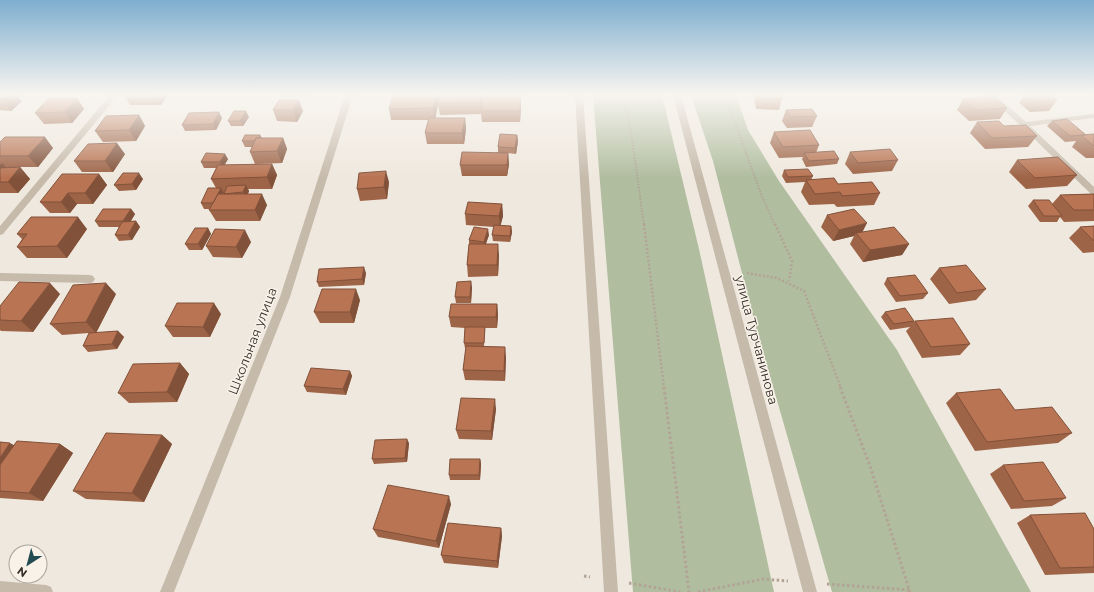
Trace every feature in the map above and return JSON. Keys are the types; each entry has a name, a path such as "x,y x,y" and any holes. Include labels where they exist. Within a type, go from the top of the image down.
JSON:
{"street":[{"path":"0,232 91,123"},
{"name":"Школьная улица","path":"167,592 285,297 339,123"},
{"path":"581,123 611,592"},
{"name":"улица Турчанинова","path":"684,123 810,592"},
{"path":"1024,124 1036,123"},
{"path":"1024,124 1094,192"},
{"path":"0,277 90,279"},
{"path":"0,588 46,592"}],"path":[{"path":"629,123 643,220 689,592"},
{"path":"735,123 761,194 792,261 789,281"},
{"path":"747,273 767,275 789,281 804,290 870,466 910,592"}],"green space":[{"path":"595,123 669,123 699,249 774,592 633,592"},
{"path":"700,123 745,123 748,130 779,181 897,350 1031,592 832,592 756,327 713,161"}],"building":[{"path":"101,123 134,123 129,130 95,131"},
{"path":"183,123 214,123 213,124 182,125"},
{"path":"428,123 464,123 462,133 425,133"},
{"path":"978,123 1001,123 1004,126 1026,125 1037,136 992,138"},
{"path":"1054,123 1071,123 1086,135 1070,136"},
{"path":"810,130 819,145 783,147 774,132"},
{"path":"500,134 517,135 515,148 498,147"},
{"path":"1094,134 1094,146 1081,135"},
{"path":"245,135 260,135 255,141 242,141"},
{"path":"5,137 45,137 28,156 0,156 0,142"},
{"path":"256,138 283,138 277,151 250,152"},
{"path":"117,143 105,161 74,161 88,144"},
{"path":"890,149 898,160 858,163 850,152"},
{"path":"834,151 839,159 809,161 804,153"},
{"path":"462,152 508,153 507,165 460,165"},
{"path":"206,153 225,154 220,162 201,162"},
{"path":"1058,157 1077,175 1035,178 1017,160"},
{"path":"272,164 267,177 211,179 218,165"},
{"path":"20,167 8,182 0,182 0,168"},
{"path":"808,169 813,176 788,177 784,170"},
{"path":"386,171 384,187 357,189 359,173"},
{"path":"123,173 139,173 132,184 114,185"},
{"path":"62,174 99,174 85,193 68,193 61,202 40,202"},
{"path":"834,178 838,184 872,182 880,193 842,196 840,192 815,194 806,180"},
{"path":"246,185 243,192 224,194 227,186"},
{"path":"208,188 221,188 213,203 201,203"},
{"path":"218,194 262,194 255,210 209,210"},
{"path":"1094,194 1094,210 1074,210 1060,195"},
{"path":"1033,200 1049,200 1062,216 1044,216"},
{"path":"468,202 502,204 499,216 465,214"},
{"path":"103,209 131,209 123,221 95,221"},
{"path":"854,209 867,223 839,230 827,215"},
{"path":"31,217 78,217 57,246 17,247 27,234 17,234"},
{"path":"136,221 128,235 115,235 122,222"},
{"path":"494,225 511,226 510,236 492,235"},
{"path":"1094,226 1094,241 1080,227"},
{"path":"474,227 488,229 484,242 469,240"},
{"path":"894,227 909,244 870,250 856,233"},
{"path":"195,228 208,228 198,244 185,244"},
{"path":"215,229 245,230 236,247 206,246"},
{"path":"469,244 498,244 497,265 467,265"},
{"path":"966,265 986,289 957,293 939,268"},
{"path":"364,267 362,279 317,282 319,269"},
{"path":"915,275 928,293 900,296 887,278"},
{"path":"471,281 470,297 455,297 457,282"},
{"path":"19,282 50,283 21,321 0,320 0,306"},
{"path":"106,283 86,322 50,324 73,285"},
{"path":"322,289 356,289 350,312 314,312"},
{"path":"177,303 214,303 203,327 165,326"},
{"path":"451,304 497,304 496,317 449,317"},
{"path":"905,308 914,321 894,324 885,312"},
{"path":"953,318 970,344 931,347 915,321"},
{"path":"465,327 485,327 484,343 464,343"},
{"path":"118,331 112,344 83,346 89,333"},
{"path":"466,346 505,347 504,371 463,370"},
{"path":"180,363 167,392 118,393 133,364"},
{"path":"311,368 350,371 343,389 304,386"},
{"path":"1000,389 1015,410 1052,407 1072,433 987,442 956,393"},
{"path":"461,398 495,399 491,431 456,430"},
{"path":"106,433 162,435 132,493 73,491"},
{"path":"407,439 405,458 372,459 375,440"},
{"path":"17,441 60,444 29,493 0,491 0,465"},
{"path":"0,442 10,443 0,458"},
{"path":"450,459 480,459 479,475 449,475"},
{"path":"1043,462 1066,498 1024,501 1003,465"},
{"path":"388,485 449,496 436,541 373,529"},
{"path":"1085,513 1094,529 1094,567 1060,568 1030,515"},
{"path":"448,523 501,528 497,561 441,555"}]}
